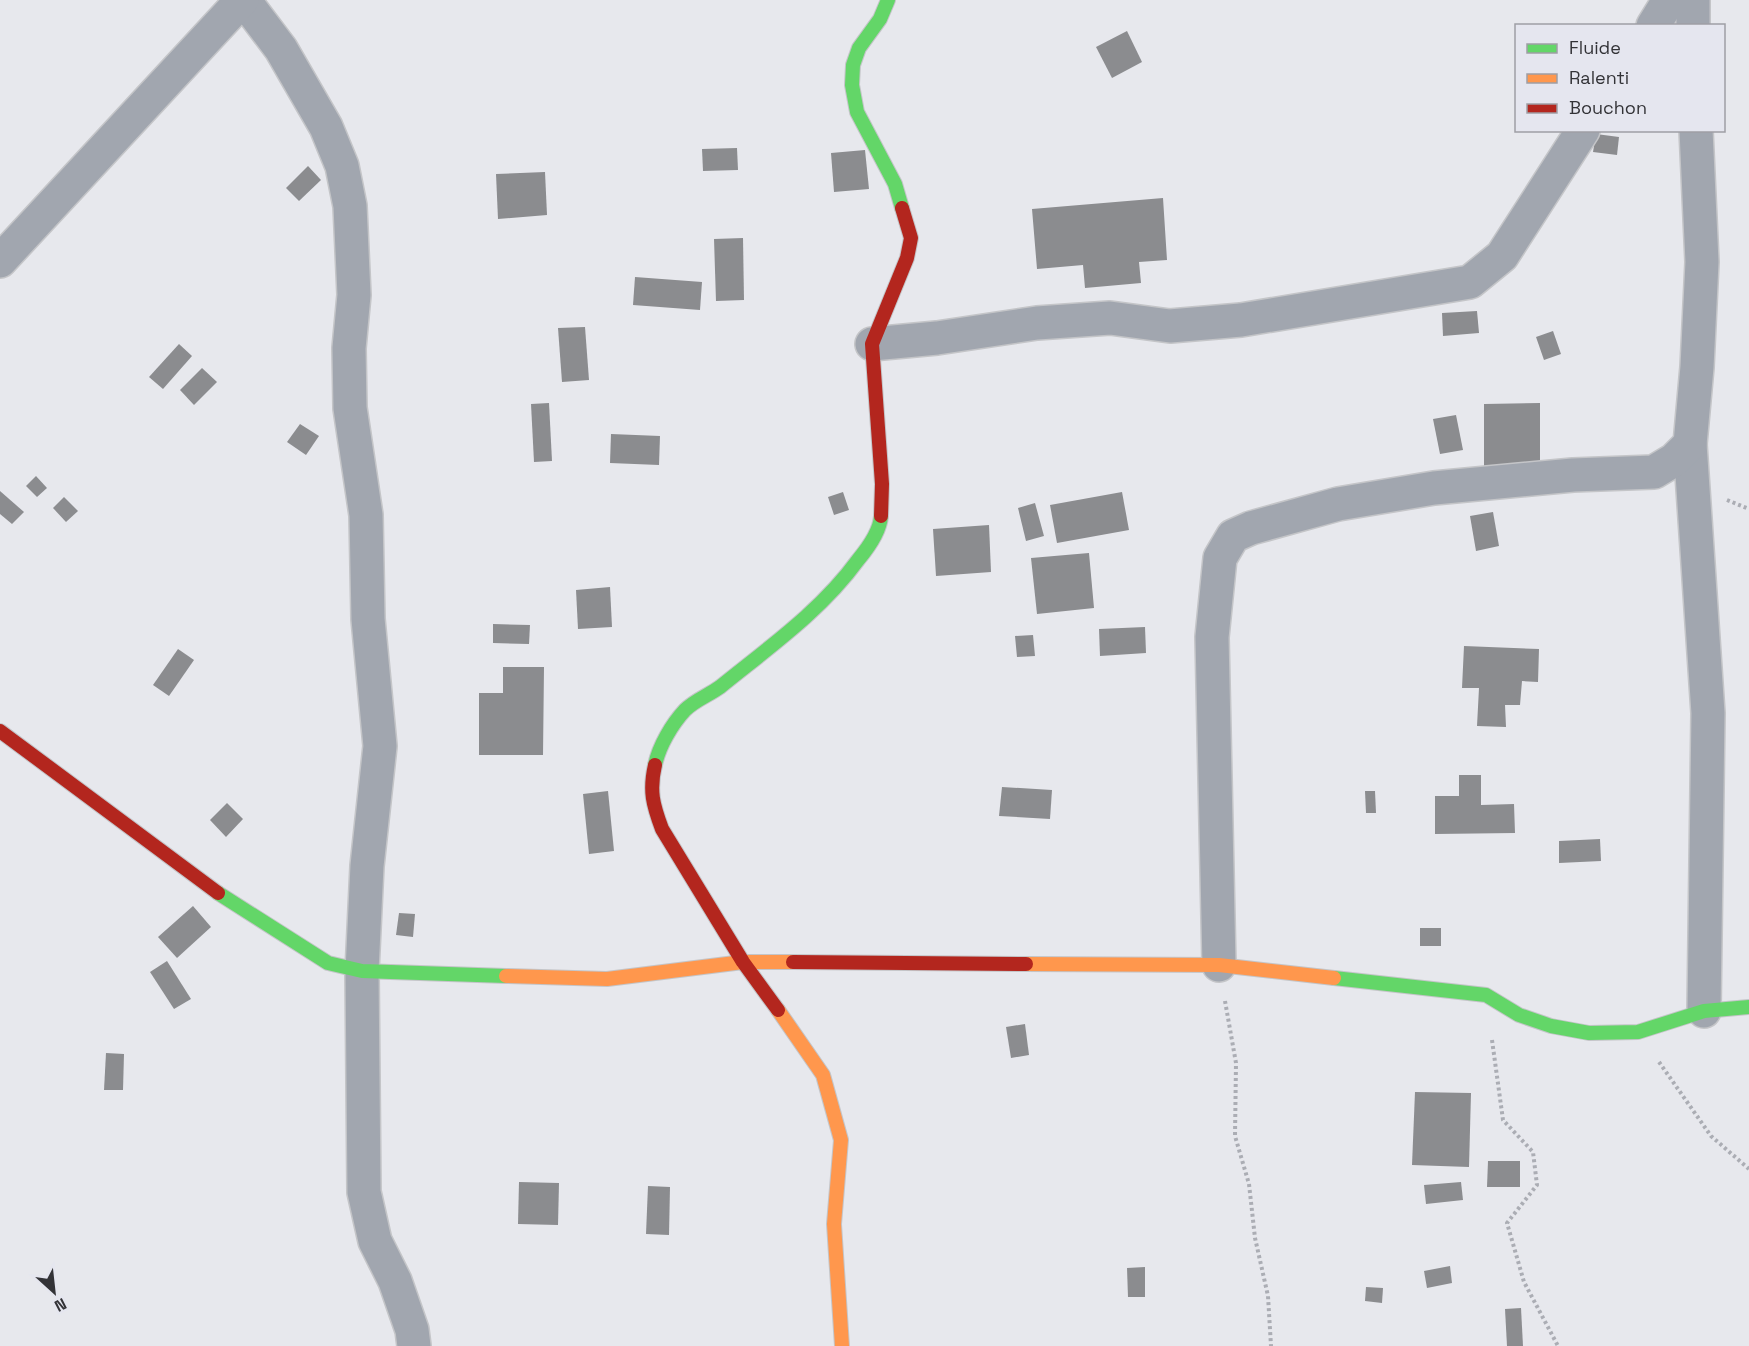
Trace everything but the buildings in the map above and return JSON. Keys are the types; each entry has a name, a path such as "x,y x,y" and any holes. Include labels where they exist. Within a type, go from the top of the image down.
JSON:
{"street":[{"path":"0,261 243,0 281,49 326,127 342,166 350,206 354,295 349,348 350,408 366,515 368,619 380,746 367,866 362,971 364,1192 375,1241 395,1281 412,1330 414,1346"},
{"path":"842,1346 834,1224 841,1140 823,1075 743,962 662,829 652,805 651,783 657,755 670,731 686,709 716,690 797,625 848,574 872,543 881,520 882,484 872,344 907,258 911,238 895,184 857,112 852,85 853,65 859,48 880,19 888,0"},
{"path":"1654,24 1669,0"},
{"path":"1693,0 1693,24"},
{"path":"872,344 937,338 1037,322 1110,318 1170,326 1241,320 1470,282 1502,256 1582,132"},
{"path":"1696,132 1702,262 1697,367 1690,444 1708,712 1704,1011"},
{"path":"1219,965 1212,637 1220,558 1233,536 1251,528 1338,504 1393,493 1573,475 1654,472 1674,460 1690,444"},
{"path":"0,731 235,905 328,963 362,971 607,980 743,962 1219,965 1486,995 1519,1016 1551,1026 1589,1033 1638,1032 1704,1011 1749,1007"}],"path":[{"path":"1219,965 1236,1063 1235,1136 1249,1184 1255,1238 1268,1296 1272,1346"},
{"path":"1486,995 1503,1120 1533,1152 1537,1185 1507,1223 1524,1282 1558,1346"},
{"path":"1638,1032 1711,1136 1749,1168"}],"traffic: fast":[{"path":"888,0 880,19 859,48 853,65 852,85 857,112 895,184 902,208"},
{"path":"655,765 667,736 685,710 720,687 757,658 828,596 869,545 876,534 881,516"},
{"path":"218,893 328,963 362,971 506,976"},
{"path":"1334,978 1486,995 1519,1015 1551,1026 1589,1033 1638,1032 1704,1011 1749,1007"}],"traffic: slow":[{"path":"506,976 607,979 743,962 793,962"},
{"path":"1026,964 1219,965 1334,978"},
{"path":"778,1010 823,1075 841,1140 834,1224 842,1346"}],"traffic: jam":[{"path":"881,516 882,484 872,344 907,258 911,238 902,208"},
{"path":"0,731 218,893"},
{"path":"655,765 652,783 653,798 662,829 743,962 778,1010"},
{"path":"793,962 1026,964"}]}
